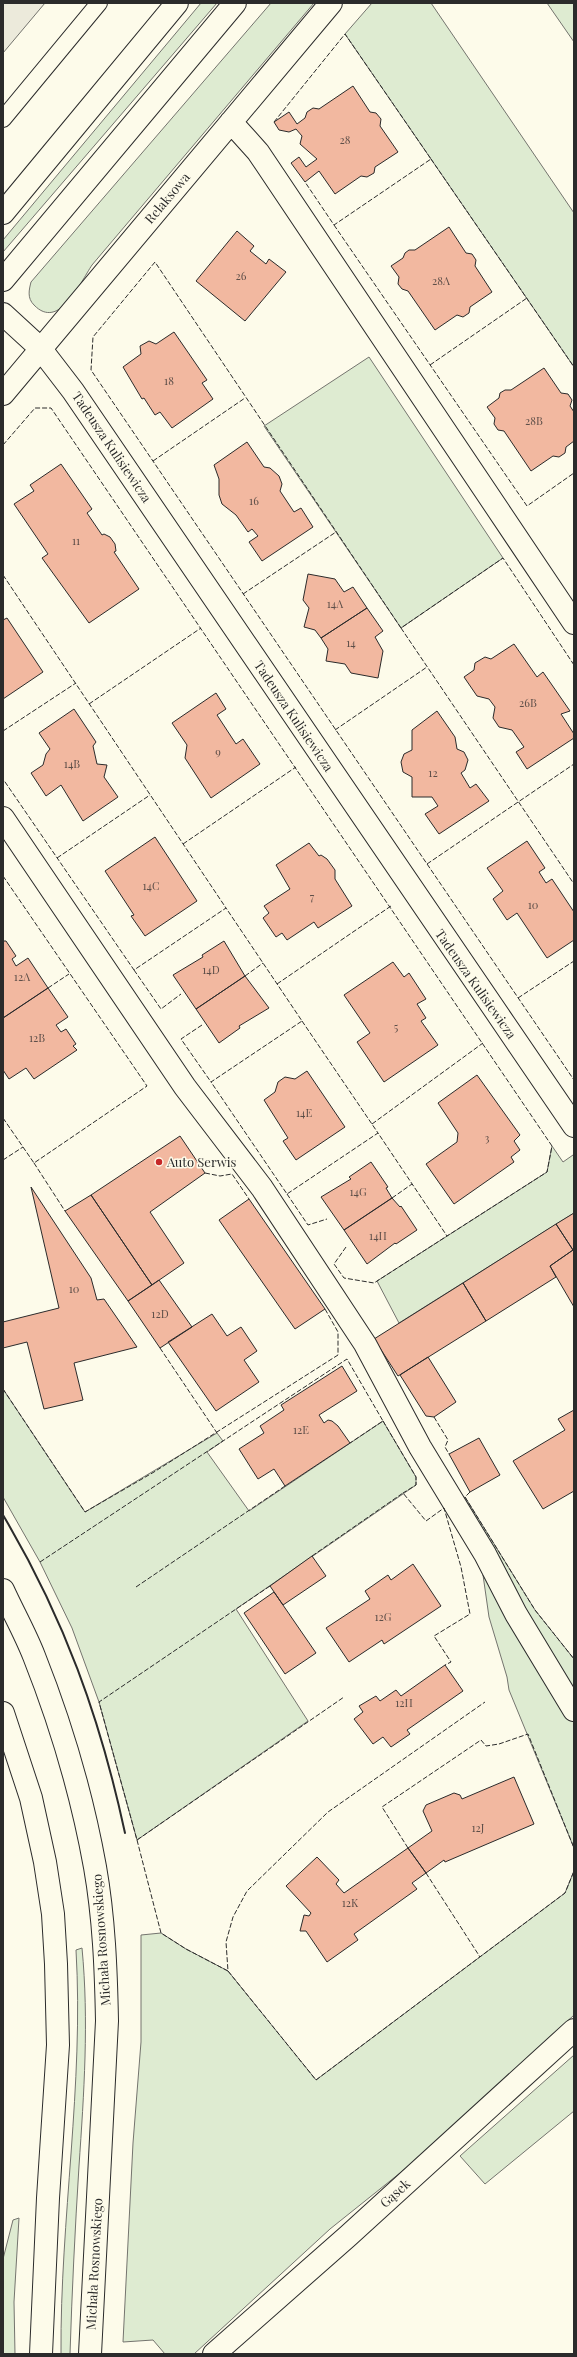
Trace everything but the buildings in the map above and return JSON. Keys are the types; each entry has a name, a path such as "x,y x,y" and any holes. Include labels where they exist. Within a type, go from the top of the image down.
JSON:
{"street":[{"path":"3,213 177,3"},
{"path":"3,280 236,3"},
{"name":"Relaksowa","path":"3,394 40,348 331,3"},
{"path":"231,122 258,152 574,623"},
{"name":"Tadeusza Kulisiewicza","path":"3,314 40,348 73,390 574,1126"},
{"path":"3,818 185,1087 262,1188 365,1344 420,1447 485,1554 516,1614 574,1710"},
{"name":"Michała Rosnowskiego","path":"3,1590 34,1654 58,1722 80,1799 95,1869 106,1966 107,2021 90,2354"},
{"path":"3,1713 31,1798 46,1862 53,1914 58,2045 43,2293 41,2354"},
{"name":"Gąsek","path":"214,2354 348,2236 574,2030"}],"lane":[{"path":"3,119 99,3"}],"green space":[{"path":"201,3 217,3 3,252 3,240"},
{"path":"271,3 314,3 92,265 68,302 60,309 52,312 43,311 34,305 29,297 31,282"},
{"path":"372,3 431,3 574,213 574,367 345,34"},
{"path":"547,3 574,3 574,42"},
{"path":"369,357 503,558 401,628 264,426"},
{"path":"552,1146 563,1162 573,1155 574,1157 574,1213 399,1323 377,1281 547,1172"},
{"path":"3,1389 85,1512 217,1433 223,1441 207,1452 249,1511 383,1421 416,1477 416,1485 236,1609 308,1721 137,1840 99,1702 72,1628 40,1562 3,1497"},
{"path":"465,1497 535,1610 574,1659 574,1696 462,1499"},
{"path":"483,1575 506,1609 551,1689 574,1721 574,1848 509,1690 507,1677 489,1617"},
{"path":"574,1871 574,2015 435,2145 330,2229 194,2354 165,2354 153,2340 123,2342 133,2143 141,2042 141,1935 161,1933 186,1949 228,1971 316,2080 565,1893"},
{"path":"82,1948 85,2003 84,2084 70,2354 61,2354 64,2253 75,2102 77,2051 78,2001 76,1950"},
{"path":"574,2055 574,2111 485,2184 460,2156"},
{"path":"19,2218 14,2302 15,2354 3,2354 3,2259 13,2220"}],"shaded area":[{"path":"3,3 45,3 3,53"}],"fence":[{"path":"274,122 345,34 431,159 334,225 305,182"},
{"path":"431,159 574,367"},
{"path":"334,225 527,506 574,473"},
{"path":"574,665 503,558 401,628 155,262 93,337 91,370 574,1080"},
{"path":"430,365 527,298"},
{"path":"153,461 245,398"},
{"path":"3,445 35,408 51,408 552,1146 547,1172 447,1236 378,1133 287,1194 211,1082 302,1021 226,908 134,970 3,779"},
{"path":"243,594 336,532"},
{"path":"3,575 226,908"},
{"path":"89,704 201,628"},
{"path":"401,628 574,884"},
{"path":"335,730 427,667"},
{"path":"3,731 76,683"},
{"path":"427,864 574,764"},
{"path":"183,844 296,767"},
{"path":"57,858 150,795"},
{"path":"3,876 147,1086 34,1163 3,1118"},
{"path":"277,984 391,906"},
{"path":"518,998 574,961"},
{"path":"245,976 263,963"},
{"path":"134,970 161,1009 181,994"},
{"path":"48,988 69,974"},
{"path":"302,1021 378,1133"},
{"path":"202,1025 181,1039 211,1082"},
{"path":"372,1124 483,1043"},
{"path":"3,1160 23,1147"},
{"path":"34,1163 65,1211"},
{"path":"205,1173 220,1176 232,1174 249,1199"},
{"path":"392,1198 412,1184"},
{"path":"287,1194 308,1225 327,1219"},
{"path":"346,1247 334,1264 344,1278 374,1283 447,1236"},
{"path":"3,1389 85,1512 154,1472 338,1355 338,1332 325,1309"},
{"path":"160,1348 217,1433"},
{"path":"40,1562 347,1359 383,1421 350,1443"},
{"path":"434,1417 448,1440 445,1447 449,1454"},
{"path":"383,1421 416,1477 416,1485 403,1493"},
{"path":"136,1587 285,1486"},
{"path":"470,1492 465,1497 535,1610 574,1659"},
{"path":"312,1556 403,1493 426,1521 444,1508 461,1567 470,1614 434,1636 451,1662 445,1665"},
{"path":"270,1586 99,1702 137,1840 344,1697"},
{"path":"137,1840 161,1933 186,1949 228,1971 226,1942 233,1917 247,1891 328,1812 485,1702"},
{"path":"408,1848 382,1807 481,1740 486,1746 499,1744 528,1734 574,1848"},
{"path":"228,1971 316,2080 565,1893 574,1871"},
{"path":"426,1873 480,1957"}],"wall":[{"path":"3,1515 25,1553 44,1592 78,1669 104,1749 125,1833"}],"place":[{"name":"Auto Serwis","path":"159,1162"}]}
